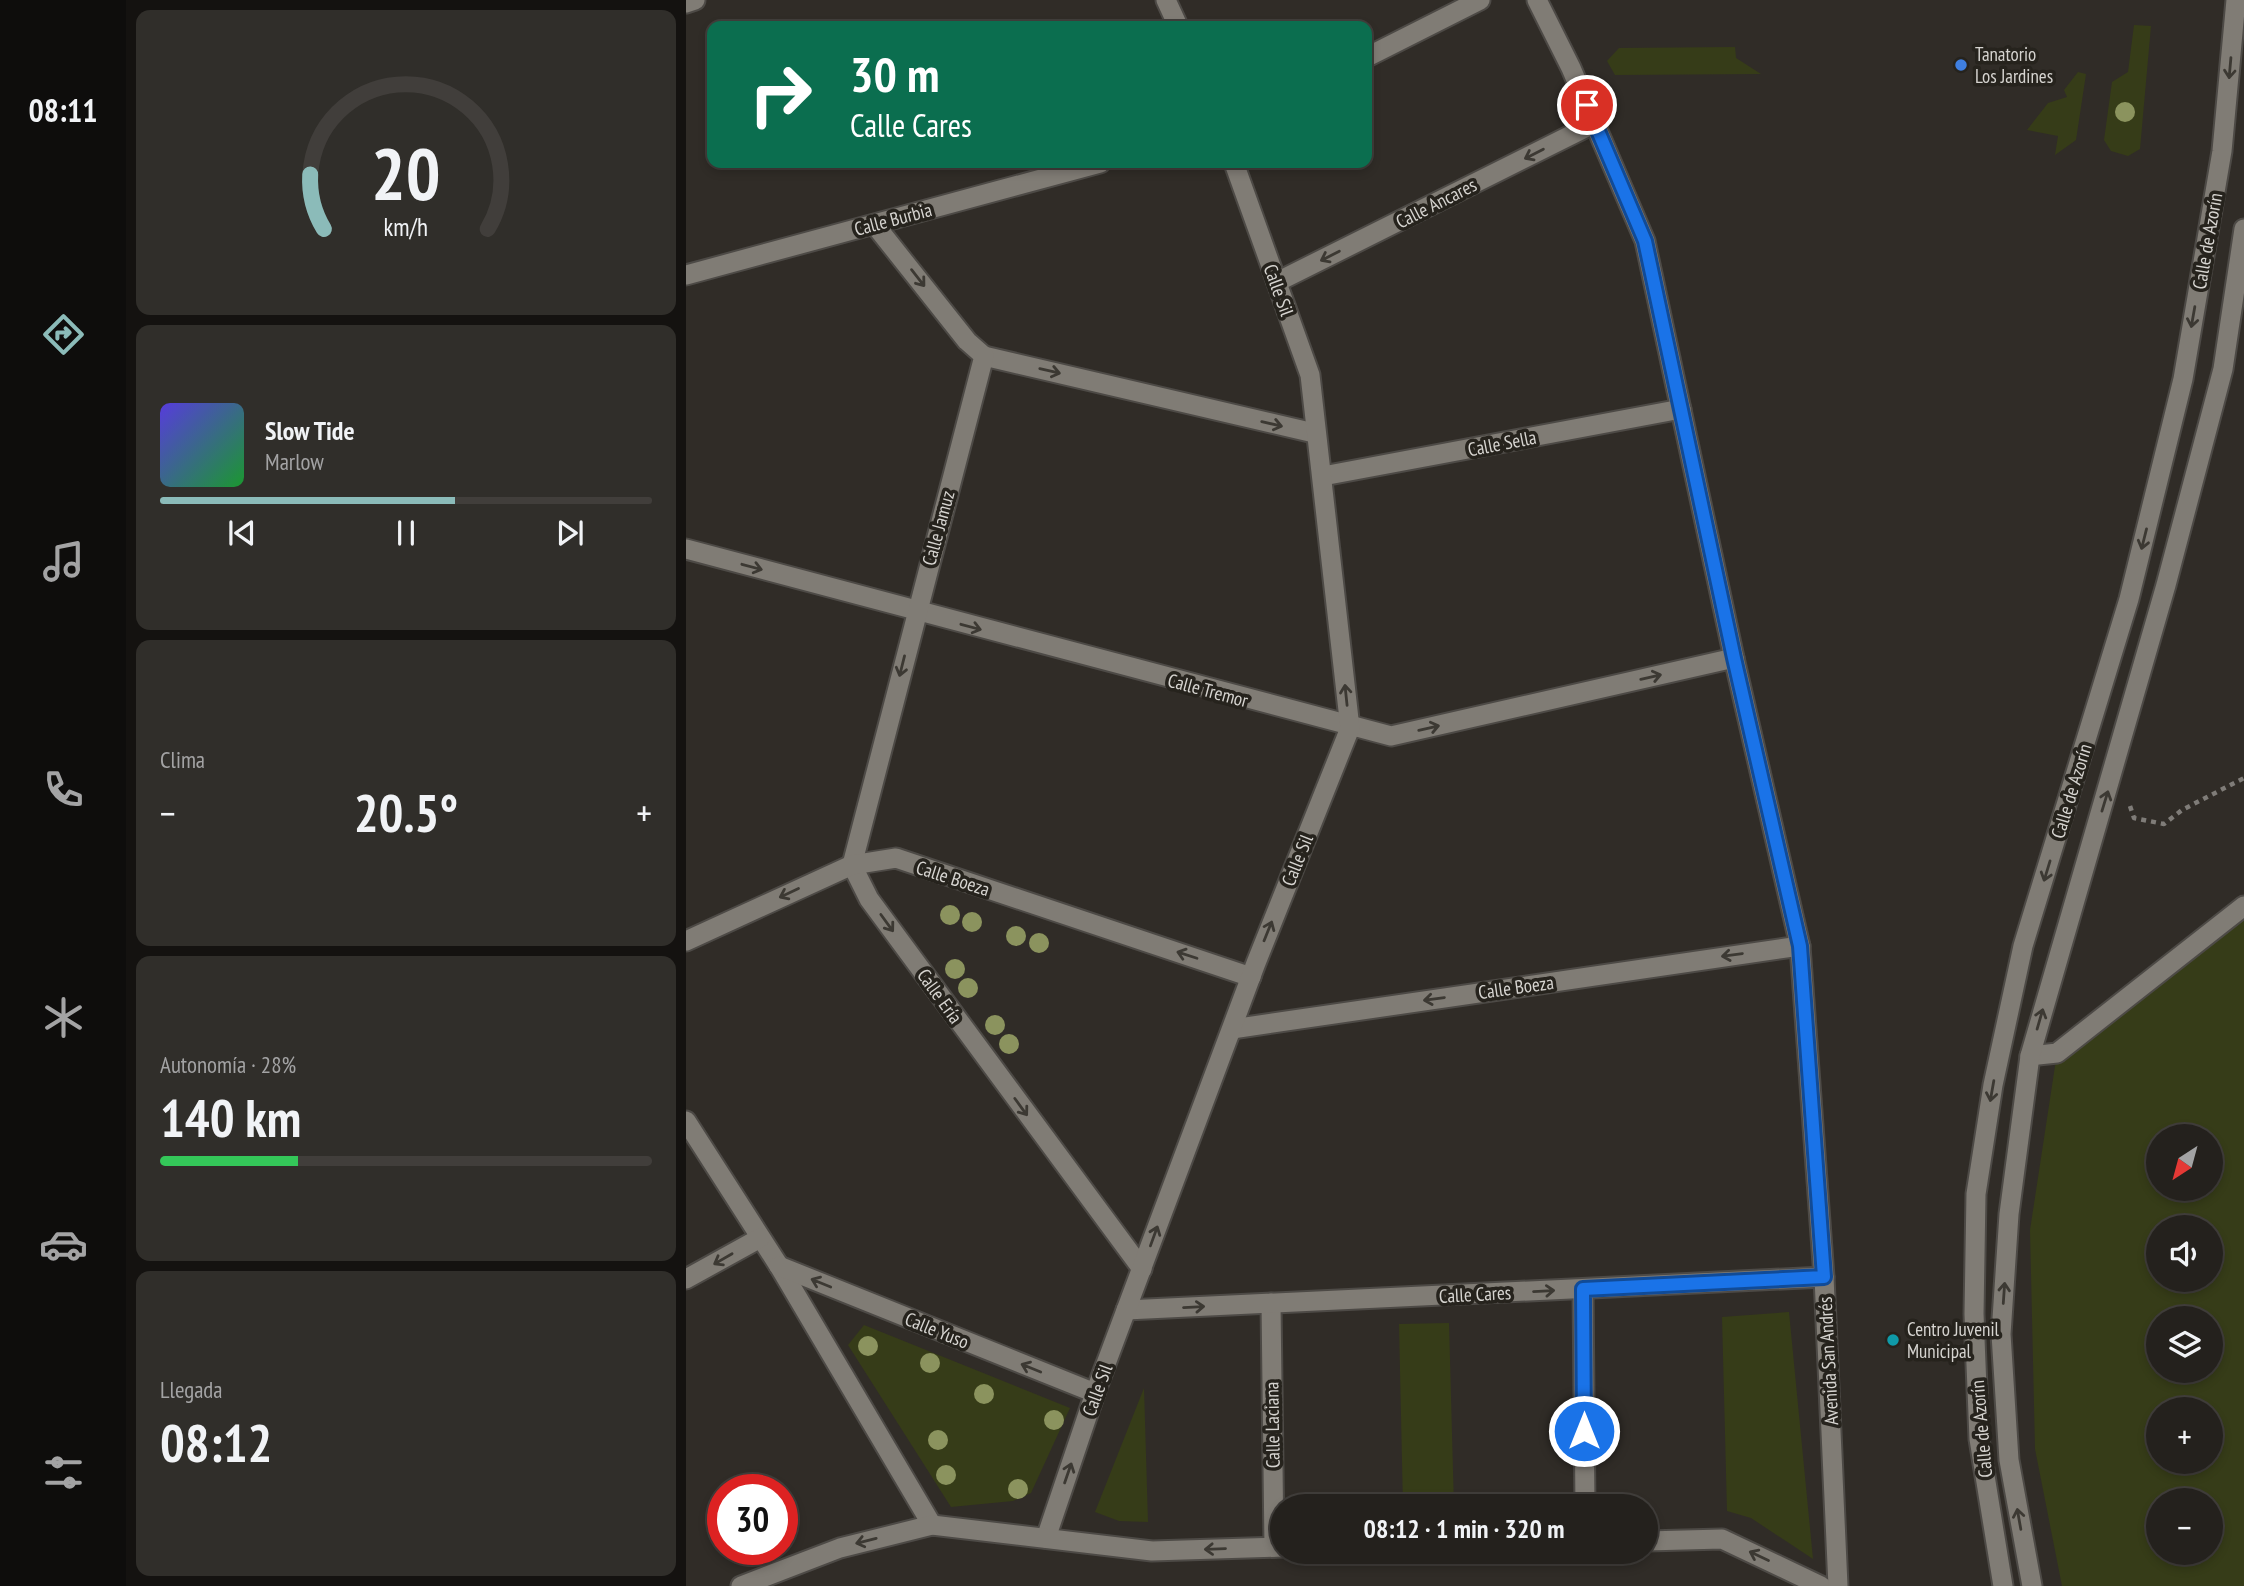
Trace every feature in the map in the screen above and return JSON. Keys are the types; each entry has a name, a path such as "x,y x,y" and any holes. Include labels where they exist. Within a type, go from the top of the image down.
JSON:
{"street":[{"path":"686,2 695,0"},
{"path":"1166,0 1176,21"},
{"path":"1372,54 1480,0"},
{"name":"Avenida San Andrés","path":"1536,0 1595,123 1645,241 1734,658 1800,946 1824,1277 1838,1586"},
{"name":"Calle de Azorín","path":"2003,1586 1979,1439 1973,1314 1976,1194 1993,1085 2023,946 2129,599 2183,379 2222,151 2236,0"},
{"name":"Calle Ancares","path":"1277,282 1595,123"},
{"name":"Calle Burbia","path":"686,275 1082,168"},
{"name":"Calle Sil","path":"1046,1538 1126,1310 1251,977 1350,728 1323,476 1314,433 1310,375 1236,168"},
{"path":"875,225 967,341 984,356 1314,433"},
{"name":"Calle de Azorín","path":"2032,1586 2009,1460 2001,1334 2009,1214 2030,1056 2159,611 2220,383 2244,229"},
{"name":"Calle Jamuz","path":"852,865 984,356"},
{"name":"Calle Sella","path":"1323,476 1681,409"},
{"name":"Calle Tremor","path":"686,549 1350,728 1391,736 1734,658"},
{"name":"Calle Boeza","path":"852,865 896,858 1251,977"},
{"path":"686,942 852,865"},
{"name":"Calle Ería","path":"852,865 869,899 1142,1269"},
{"path":"2030,1056 2057,1053 2244,906"},
{"name":"Calle Boeza","path":"1232,1029 1800,946"},
{"path":"686,1121 779,1266 932,1525"},
{"path":"686,1279 760,1238"},
{"name":"Calle Yuso","path":"779,1266 1095,1393"},
{"name":"Calle Cares","path":"1126,1310 1824,1277"},
{"path":"1583,1289 1585,1494"},
{"name":"Calle Laciana","path":"1271,1303 1276,1494"},
{"path":"741,1586 840,1548 932,1525 1152,1551 1270,1547"},
{"path":"1658,1541 1722,1539 1821,1586"}],"path":[{"path":"2122,810 2126,797 2134,818 2164,824 2182,810 2244,778"}],"green space":[{"path":"2134,25 2151,26 2140,149 2128,156 2111,151 2104,140 2112,82 2128,72"},
{"path":"1735,47 1736,58 1761,74 1615,75 1607,61 1619,48"},
{"path":"2078,72 2086,74 2076,140 2055,155 2058,136 2027,130 2048,103 2067,97 2064,90"},
{"path":"2244,906 2244,1586 2062,1586 2035,1449 2030,1230 2057,1053"},
{"path":"1789,1312 1813,1559 1751,1518 1727,1511 1722,1317"},
{"path":"1449,1323 1454,1494 1403,1494 1399,1324"},
{"path":"864,1325 1070,1408 1031,1493 1013,1501 951,1507 848,1345"},
{"path":"1144,1388 1148,1522 1119,1521 1095,1512"}],"place":[{"name":"Tanatorio Los Jardines","path":"1961,65"},
{"name":"Centro Juvenil Municipal","path":"1893,1340"}],"route":[{"path":"1584,1431 1583,1289 1824,1277 1800,946 1734,658 1645,241 1587,105"}]}
